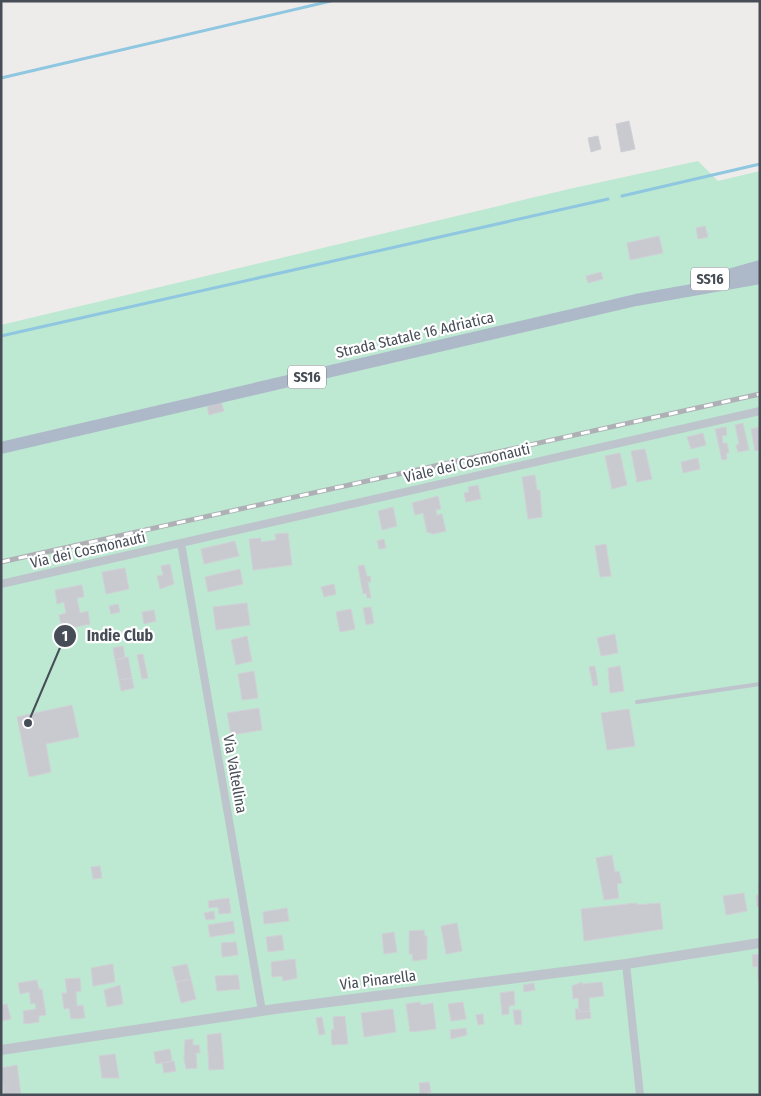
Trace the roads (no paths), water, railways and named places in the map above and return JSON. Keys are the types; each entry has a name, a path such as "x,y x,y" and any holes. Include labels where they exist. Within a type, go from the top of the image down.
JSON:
{"main road":[{"name":"Strada Statale 16 Adriatica","path":"662,296 760,266"},
{"name":"Strada Statale 16 Adriatica","path":"1,448 662,296 760,278"}],"street":[{"name":"Viale dei Cosmonauti","path":"181,542 760,411"},
{"name":"Via dei Cosmonauti","path":"1,584 181,542"},
{"name":"Via Valtellina","path":"181,542 262,1011"},
{"name":"Via Pinarella","path":"1,1050 262,1011 626,964 760,943"},
{"path":"626,964 640,1095"}],"lane":[{"path":"637,702 760,684"}],"waterway":[{"path":"1,78 331,1"},
{"path":"622,196 760,164"},
{"path":"1,336 608,199"}],"railway":[{"path":"1,562 760,394"}],"place":[{"name":"Indie Club","path":"28,723"}]}
